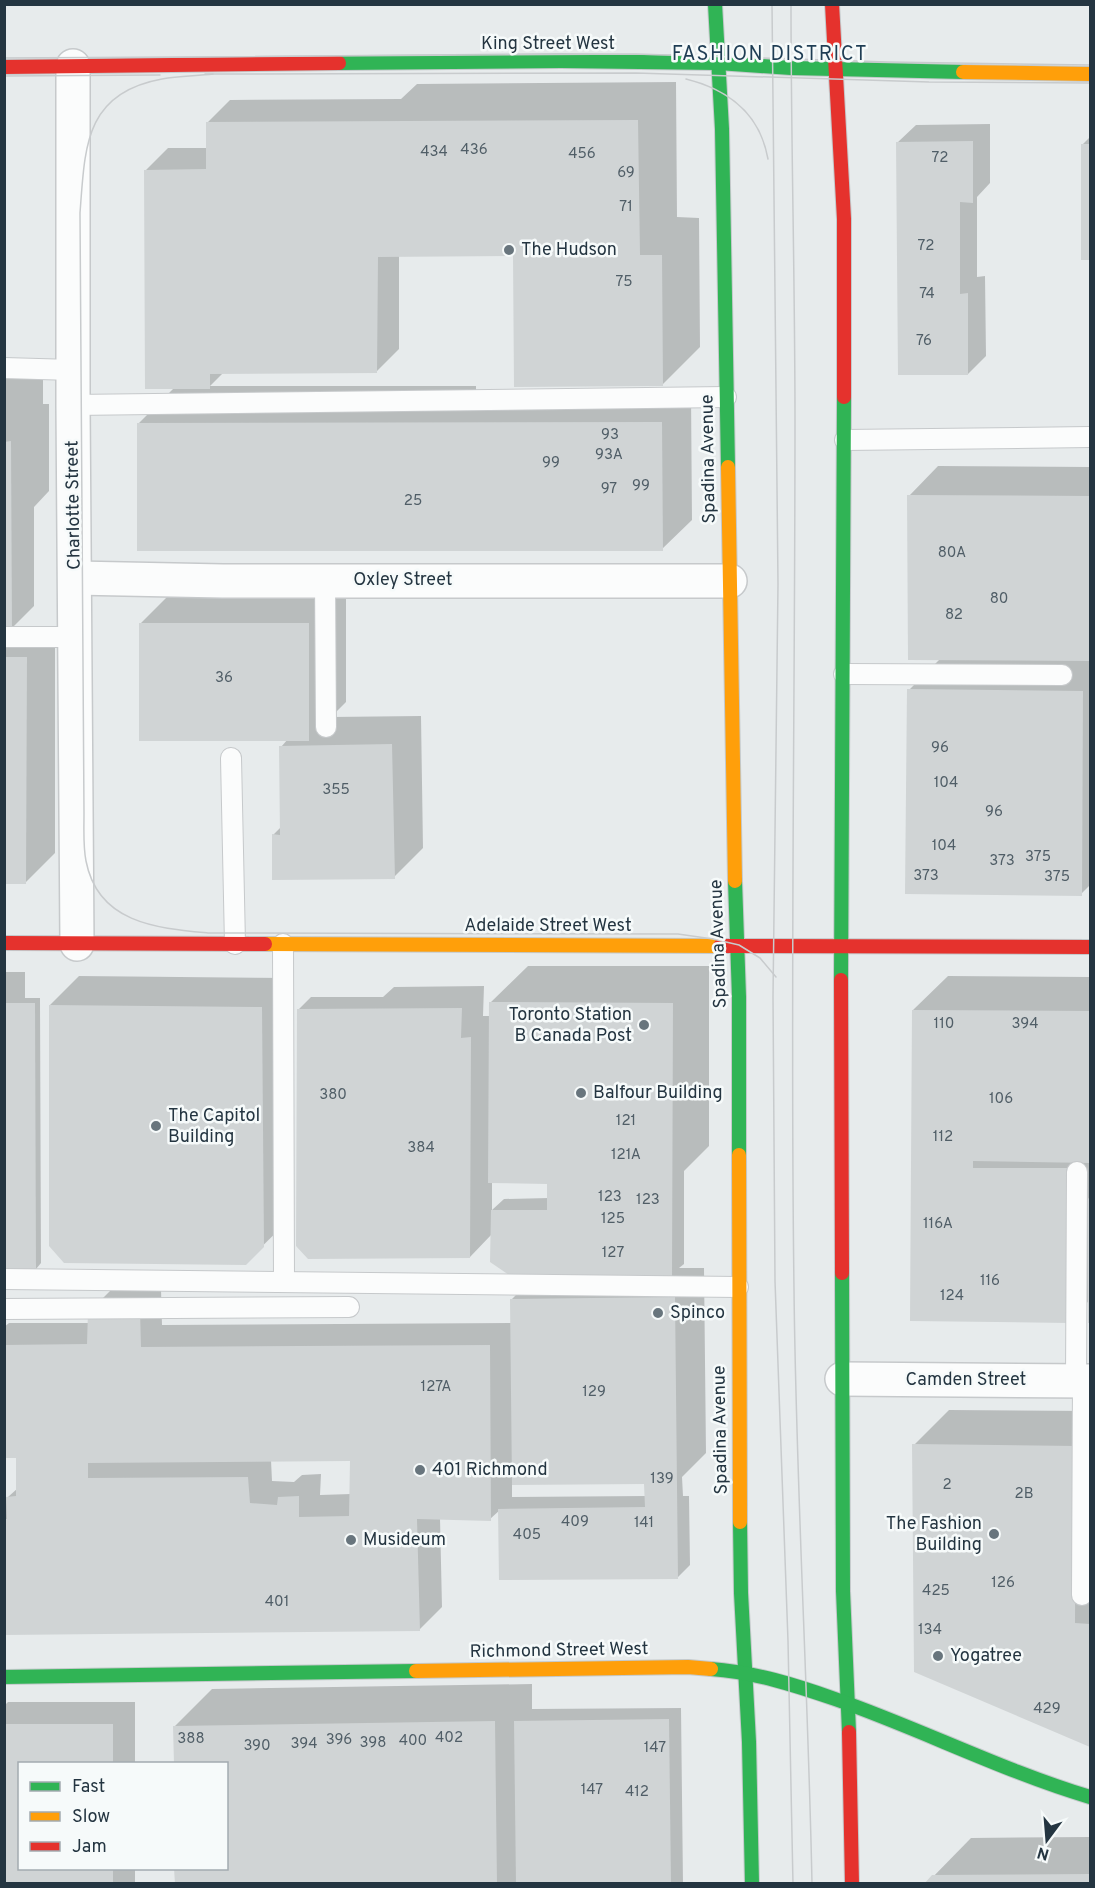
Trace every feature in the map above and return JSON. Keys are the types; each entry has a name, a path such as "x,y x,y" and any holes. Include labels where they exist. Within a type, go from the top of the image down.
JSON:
{"main road":[{"name":"Spadina Avenue","path":"715,4 722,129 735,892 738,945 741,1568 749,1742 752,1884"},
{"path":"832,4 844,219 843,1591 849,1705 852,1884"},
{"name":"King Street West","path":"4,67 561,61 718,63 836,69 1090,74"},
{"name":"Adelaide Street West","path":"4,943 1090,947"},
{"name":"Richmond Street West","path":"4,1677 688,1667 745,1673 806,1690 900,1723 1059,1789 1090,1797"}],"street":[{"name":"Charlotte Street","path":"73,66 77,944"},
{"name":"Oxley Street","path":"75,578 730,582"},
{"name":"Camden Street","path":"842,1379 1083,1381"}],"lane":[{"path":"4,368 73,370"},
{"path":"73,405 726,397"},
{"path":"845,440 1090,437"},
{"path":"325,580 326,727"},
{"path":"4,638 74,637"},
{"path":"844,674 1062,675"},
{"path":"231,758 235,944"},
{"path":"283,944 284,1282"},
{"path":"1077,1172 1083,1381 1082,1595"},
{"path":"4,1279 738,1287"},
{"path":"4,1309 349,1307"}],"building":[{"path":"638,120 640,255 662,255 663,386 514,387 513,256 378,257 377,373 210,374 210,389 145,389 144,170 206,169 206,122"},
{"path":"973,141 973,203 960,202 960,294 968,293 968,375 898,375 896,142"},
{"path":"1081,144 1090,144 1090,260 1081,260"},
{"path":"662,422 663,551 137,551 137,423"},
{"path":"11,441 12,630 4,630 4,442"},
{"path":"907,495 1090,496 1090,661 908,660"},
{"path":"139,623 309,623 309,741 139,741"},
{"path":"4,657 27,657 26,884 4,884"},
{"path":"907,689 1083,691 1082,896 905,894"},
{"path":"392,744 395,879 272,880 272,834 280,835 279,746"},
{"name":"Balfour Building","path":"489,1002 673,1003 672,1278 512,1277 490,1262 491,1210 547,1210 547,1184 488,1183"},
{"path":"4,1003 35,1003 36,1271 4,1270"},
{"name":"The Capitol Building","path":"49,1005 262,1007 264,1247 246,1265 64,1263 49,1246"},
{"path":"462,1008 461,1038 471,1037 470,1258 308,1259 296,1246 297,1009"},
{"path":"912,1010 1090,1011 1090,1163 973,1161 973,1168 1070,1168 1069,1323 910,1321"},
{"path":"1090,1196 1090,1323 1088,1323 1088,1199"},
{"path":"675,1297 678,1579 499,1580 498,1509 645,1507 644,1484 512,1485 510,1299"},
{"name":"401 Richmond","path":"140,1310 141,1347 490,1345 491,1521 417,1519 420,1631 4,1635 4,1519 7,1519 6,1497 16,1496 16,1458 4,1458 4,1345 87,1344 88,1311","holes":["350,1461 349,1516 299,1517 299,1496 278,1497 277,1505 250,1503 248,1477 88,1478 88,1463"]},
{"name":"The Fashion Building","path":"912,1444 1076,1446 1075,1623 1090,1624 1090,1747 914,1672"},
{"path":"669,1719 671,1884 516,1884 514,1721"},
{"path":"495,1721 497,1884 175,1884 174,1870 228,1870 228,1762 174,1762 173,1726"},
{"path":"4,1724 113,1724 113,1762 18,1762 18,1870 113,1870 113,1884 4,1884"},
{"path":"1090,1874 1090,1884 924,1884 932,1875"}],"tram line":[{"path":"772,4 778,584 773,997 775,1281 788,1641 793,1884"},
{"path":"791,4 795,420 794,1289 812,1884"},
{"path":"4,58 636,54 888,62 1090,65"},
{"path":"205,74 636,73 929,82 1090,83"},
{"path":"213,74 162,79 136,86 117,97 103,110 94,127 84,167 80,213 84,849 93,882 103,898 116,910 132,918 169,928 208,933 678,934 739,945 760,958 776,977"},
{"path":"4,76 160,75"},
{"path":"686,79 716,90 740,106 758,129 768,159"}],"traffic: fast":[{"path":"715,4 722,129 728,467"},
{"path":"339,63 561,61 718,63 791,68 963,72"},
{"path":"841,980 844,397"},
{"path":"735,881 739,997 739,1155"},
{"path":"842,1273 843,1591 849,1732"},
{"path":"740,1522 752,1884"},
{"path":"711,1669 759,1676 820,1694 1026,1775 1090,1797"},
{"path":"4,1677 416,1671"}],"traffic: slow":[{"path":"963,72 1090,74"},
{"path":"728,467 735,881"},
{"path":"265,944 720,946"},
{"path":"739,1155 740,1522"},
{"path":"416,1671 688,1667 711,1669"}],"traffic: jam":[{"path":"832,4 844,219 844,397"},
{"path":"4,67 339,63"},
{"path":"4,943 265,944"},
{"path":"720,946 1090,947"},
{"path":"841,980 842,1273"},
{"path":"849,1732 852,1884"}],"place":[{"name":"The Hudson","path":"509,250"},
{"name":"Toronto Station B Canada Post","path":"644,1025"},
{"name":"Balfour Building","path":"581,1093"},
{"name":"The Capitol Building","path":"156,1126"},
{"name":"Spinco","path":"658,1313"},
{"name":"401 Richmond","path":"420,1470"},
{"name":"The Fashion Building","path":"994,1534"},
{"name":"Musideum","path":"351,1540"},
{"name":"Yogatree","path":"938,1656"}],"district":[{"name":"FASHION DISTRICT","path":"770,55"}]}
